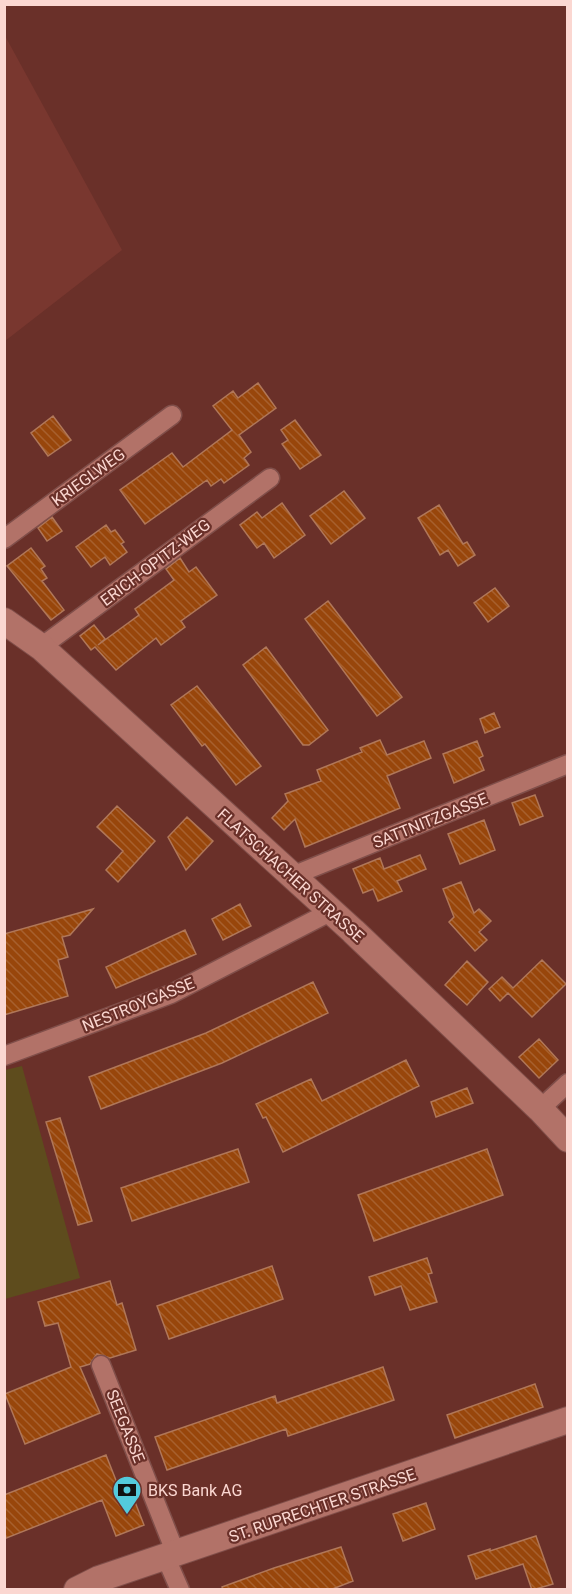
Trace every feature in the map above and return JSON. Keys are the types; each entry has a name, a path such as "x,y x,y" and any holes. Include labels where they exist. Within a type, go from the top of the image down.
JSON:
{"street":[{"name":"KRIEGLWEG","path":"4,539 171,415"},
{"name":"ERICH-OPITZ-WEG","path":"41,647 270,478"},
{"name":"FLATSCHACHER STRASSE","path":"4,621 41,647 332,912 540,1109 567,1139"},
{"name":"SATTNITZGASSE","path":"292,876 567,764"},
{"name":"NESTROYGASSE","path":"4,1056 171,994 332,912"},
{"path":"540,1109 567,1083"},
{"name":"SEEGASSE","path":"101,1365 171,1556 180,1590"},
{"name":"ST. RUPRECHTER STRASSE","path":"77,1590 99,1579 567,1420"}],"shaded area":[{"path":"4,34 122,250 5,341 4,341"},
{"path":"22,1066 80,1278 5,1299 5,1070"}],"building":[{"path":"258,383 276,408 239,435 251,452 244,458 249,465 224,483 221,479 211,486 207,480 145,524 120,490 172,453 183,467 232,430 213,406 233,391 238,398"},
{"path":"53,416 71,440 48,456 31,433"},
{"path":"295,420 321,455 300,469 282,444 288,440 281,430"},
{"path":"344,491 365,518 331,544 310,516"},
{"path":"282,503 305,535 274,558 264,543 257,548 240,525 257,512 262,518"},
{"path":"439,505 463,544 467,542 475,555 458,566 448,550 440,555 418,518"},
{"path":"52,517 62,531 47,541 38,528"},
{"path":"106,525 111,532 115,530 124,542 121,544 127,552 110,565 105,557 91,567 76,547"},
{"path":"31,548 45,566 41,569 47,578 42,581 64,610 51,620 7,566"},
{"path":"180,558 189,572 196,567 217,595 181,621 185,627 161,645 156,638 116,670 95,647 91,650 80,636 94,625 105,639 98,645 139,615 135,609 174,580 166,569"},
{"path":"495,588 509,606 488,622 474,603"},
{"path":"328,601 402,697 377,716 305,619"},
{"path":"266,647 328,730 309,745 303,745 243,665"},
{"path":"197,686 261,766 236,785 171,705"},
{"path":"494,713 500,727 485,733 480,719"},
{"path":"380,740 387,755 424,741 431,758 387,776 400,808 305,847 295,819 284,830 272,818 288,801 285,794 321,781 317,770 362,752 360,748"},
{"path":"477,741 483,756 479,758 484,770 454,783 443,754"},
{"path":"535,795 543,816 520,825 512,803"},
{"path":"117,806 155,841 118,882 106,870 123,851 97,827"},
{"path":"187,817 213,841 186,870 168,837"},
{"path":"484,820 495,850 460,864 448,834"},
{"path":"420,855 426,869 397,881 402,891 378,901 373,889 363,893 353,869 380,858 384,869"},
{"path":"461,882 474,913 479,909 491,921 479,932 487,940 475,951 449,922 454,917 443,889"},
{"path":"240,904 251,926 223,940 212,919"},
{"path":"93,909 70,935 62,937 68,957 58,960 68,996 4,1015 4,934"},
{"path":"185,930 196,954 116,988 106,967"},
{"path":"542,960 566,984 532,1017 508,993 500,1001 489,989 502,977 513,988"},
{"path":"467,961 488,982 467,1005 445,985"},
{"path":"313,982 328,1013 222,1063 101,1109 89,1077 206,1033"},
{"path":"539,1039 558,1060 539,1078 519,1057"},
{"path":"406,1060 419,1086 283,1152 266,1117 263,1118 256,1104 311,1079 322,1101"},
{"path":"467,1088 473,1103 436,1117 431,1102"},
{"path":"60,1118 92,1221 78,1225 46,1122"},
{"path":"238,1149 249,1182 132,1221 121,1188"},
{"path":"487,1149 503,1195 374,1241 358,1195"},
{"path":"427,1258 432,1273 428,1274 437,1302 410,1310 401,1286 375,1295 369,1277"},
{"path":"272,1266 283,1299 169,1339 157,1306"},
{"path":"110,1281 117,1305 122,1303 136,1350 110,1358 97,1354 90,1364 80,1367 100,1413 25,1444 5,1394 71,1367 58,1323 45,1326 38,1302"},
{"path":"383,1367 394,1400 288,1436 286,1429 167,1470 155,1437 275,1396 277,1403"},
{"path":"535,1384 543,1407 455,1438 447,1415"},
{"path":"106,1455 121,1493 130,1489 144,1525 116,1536 102,1500 4,1539 4,1495"},
{"path":"426,1503 435,1529 403,1541 393,1514"},
{"path":"536,1536 553,1584 532,1590 523,1564 476,1579 468,1556"},
{"path":"341,1547 353,1581 330,1590 223,1590 222,1587 274,1568"}],"place":[{"name":"BKS Bank AG","path":"127,1516"}]}
